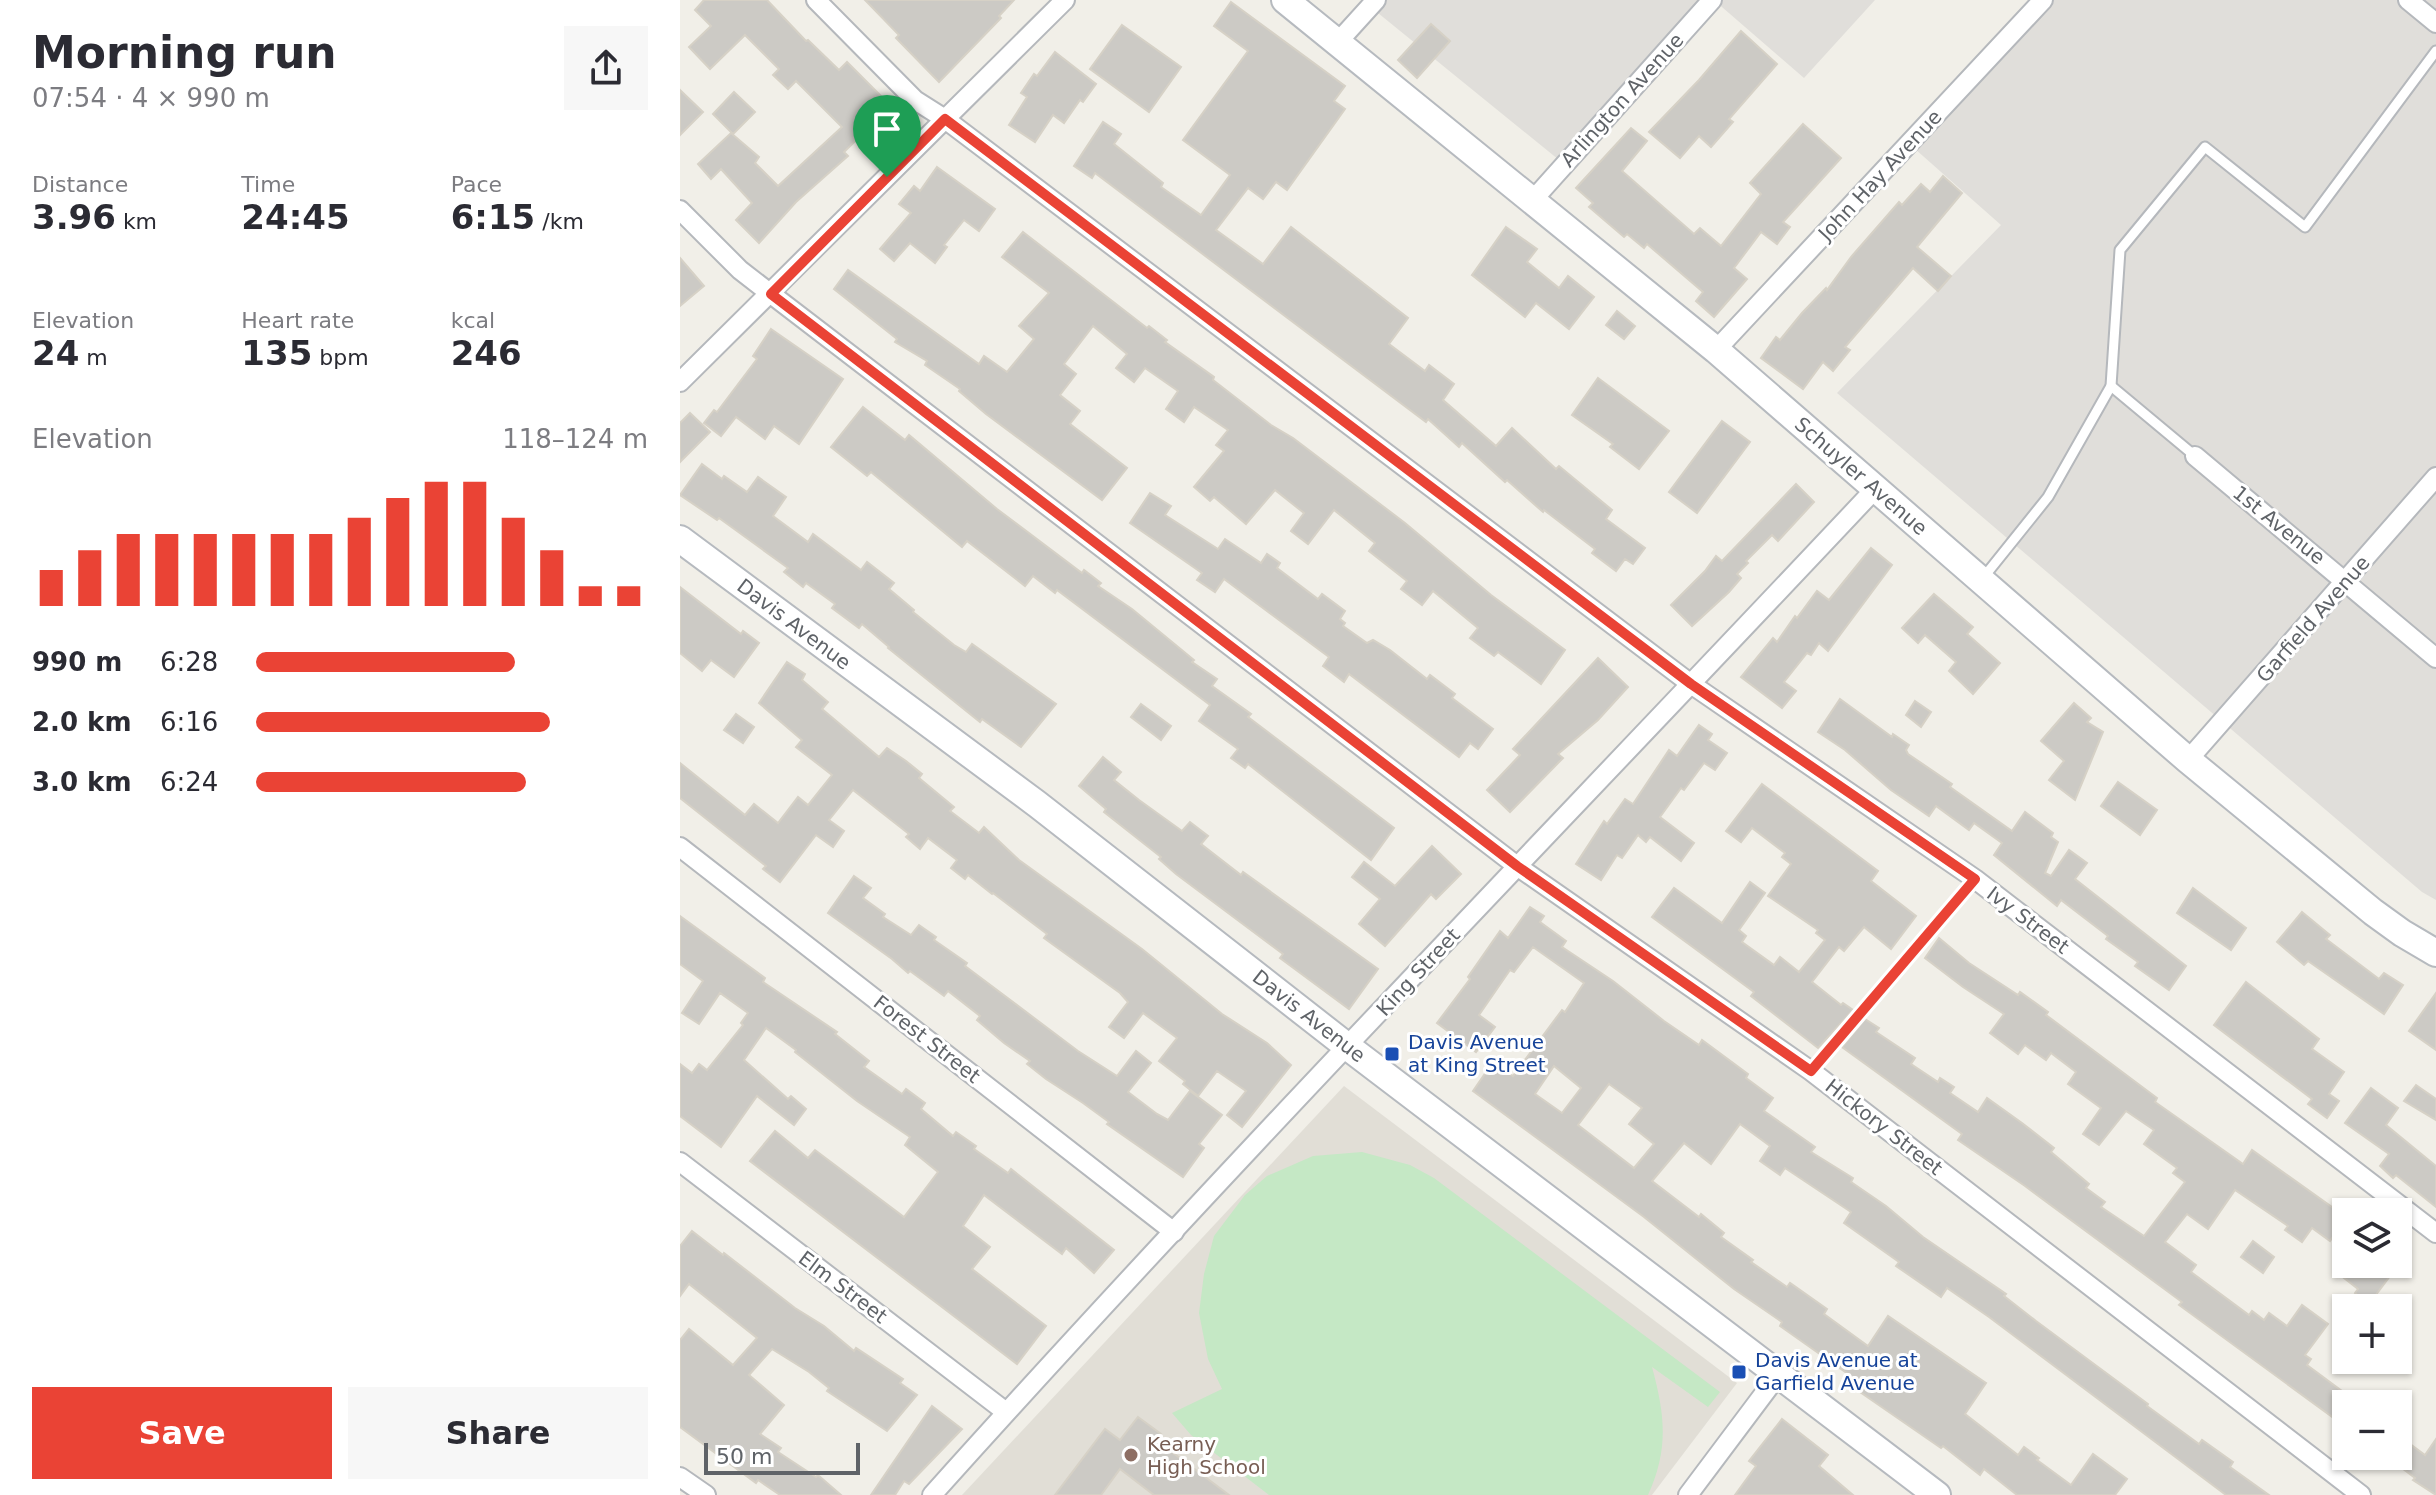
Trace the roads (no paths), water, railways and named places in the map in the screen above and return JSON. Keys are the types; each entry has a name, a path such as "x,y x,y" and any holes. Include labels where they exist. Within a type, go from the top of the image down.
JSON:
{"street":[{"name":"Ivy Street","path":"816,0 915,100 945,119 1691,684 1975,879 2436,1233"},
{"path":"680,382 1065,0"},
{"name":"Schuyler Avenue","path":"1285,0 1716,350 2188,760 2373,912 2436,953"},
{"path":"1337,43 1376,0"},
{"name":"Arlington Avenue","path":"1532,201 1712,0"},
{"name":"John Hay Avenue","path":"1716,350 2043,0"},
{"path":"2408,0 2436,23"},
{"name":"Hickory Street","path":"680,210 740,270 1517,866 1811,1071 2361,1495"},
{"name":"1st Avenue","path":"2195,456 2436,658"},
{"name":"Garfield Avenue","path":"2188,760 2436,477"},
{"name":"King Street","path":"932,1495 1517,866 1876,488"},
{"name":"Davis Avenue","path":"680,539 1037,804 1348,1047 1937,1495"},
{"name":"Forest Street","path":"680,847 1174,1232"},
{"name":"Elm Street","path":"680,1162 1006,1412"},
{"path":"1688,1495 1778,1375"}],"lane":[{"path":"1981,580 2048,497 2111,386 2120,250 2205,147 2305,227 2436,51"},
{"path":"2111,386 2195,456"},
{"path":"1811,1071 1975,879"}],"place":[{"name":"Davis Avenue at King Street","path":"1392,1054"},
{"name":"Davis Avenue at Garfield Avenue","path":"1739,1372"},
{"name":"Kearny High School","path":"1131,1455"}]}
